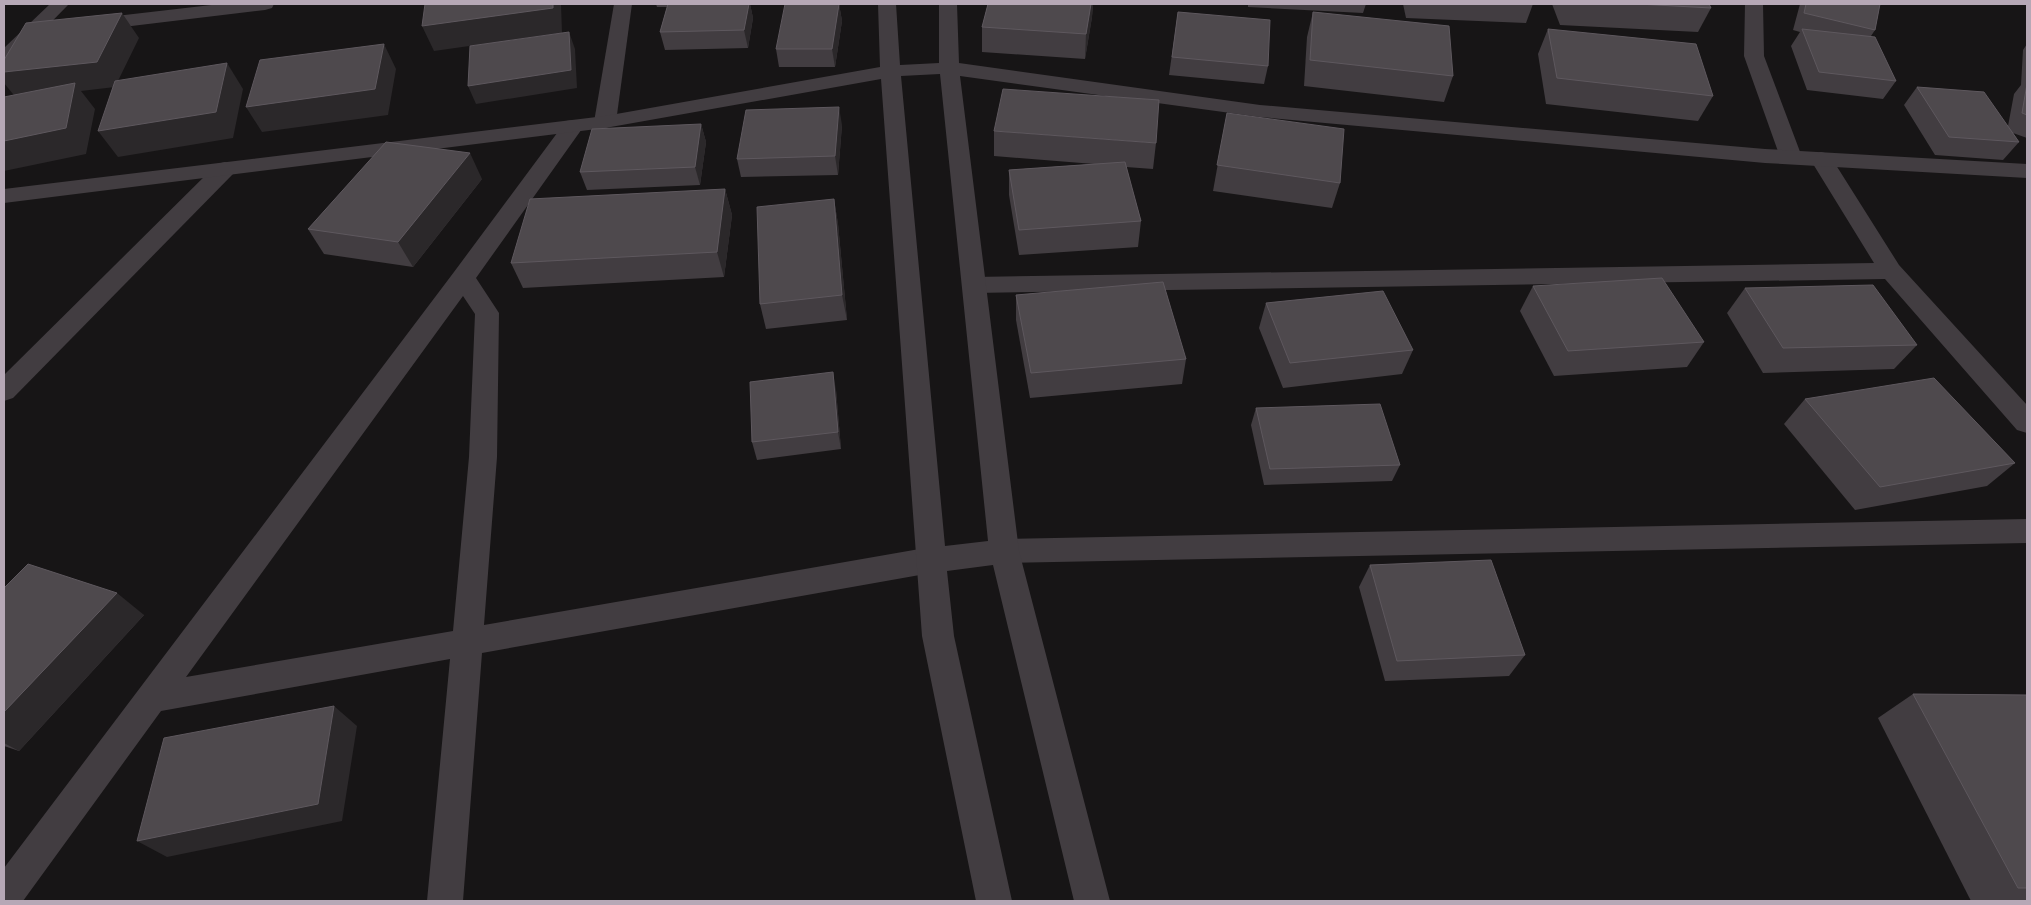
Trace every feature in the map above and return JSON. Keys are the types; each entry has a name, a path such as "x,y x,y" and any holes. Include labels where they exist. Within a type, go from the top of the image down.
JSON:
{"street":[{"path":"4,59 60,4"},
{"path":"32,32 265,4"},
{"path":"605,122 623,4"},
{"path":"887,4 890,71 938,636 994,901"},
{"path":"948,4 949,68 1004,551 1092,901"},
{"path":"1754,4 1754,56 1791,157"},
{"path":"4,196 605,122 890,71 949,68 1260,111 1791,157 2027,171"},
{"path":"4,897 464,278 573,126"},
{"path":"1821,159 1891,272 2027,423"},
{"path":"4,391 225,169"},
{"path":"974,285 1891,272"},
{"path":"445,901 483,457 487,313 464,278"},
{"path":"152,698 932,560 1004,551 2027,531"}],"building":[{"path":"425,4 553,4 553,8 422,26"},
{"path":"668,4 749,4 744,30 660,32"},
{"path":"785,4 839,4 832,49 776,49"},
{"path":"988,4 1091,4 1086,34 982,27"},
{"path":"1638,4 1709,4 1711,8"},
{"path":"1806,4 1880,4 1875,30 1804,13"},
{"path":"1178,12 1270,20 1268,66 1172,57"},
{"path":"1313,12 1449,26 1453,76 1310,60"},
{"path":"122,13 97,62 4,72 4,60 26,23"},
{"path":"1548,29 1696,44 1713,96 1557,78"},
{"path":"1802,29 1875,37 1896,81 1819,72"},
{"path":"569,32 571,70 468,86 470,46"},
{"path":"384,44 375,89 246,107 260,60"},
{"path":"227,63 216,112 98,131 115,81"},
{"path":"75,83 66,128 4,141 4,97"},
{"path":"2027,84 2027,115 2022,113"},
{"path":"1917,87 1984,92 2019,142 1949,137"},
{"path":"1003,89 1159,100 1156,143 994,131"},
{"path":"839,107 835,156 737,159 746,110"},
{"path":"1227,113 1344,129 1340,183 1217,165"},
{"path":"701,124 695,167 580,172 592,129"},
{"path":"386,142 470,153 398,242 308,229"},
{"path":"1125,162 1141,221 1019,230 1009,170"},
{"path":"725,189 717,252 511,263 530,199"},
{"path":"834,199 842,295 760,304 757,207"},
{"path":"1662,278 1704,342 1568,351 1533,286"},
{"path":"1163,282 1186,359 1031,373 1016,295"},
{"path":"1873,285 1917,345 1783,348 1745,288"},
{"path":"1383,291 1413,350 1290,363 1266,303"},
{"path":"833,372 838,432 752,442 750,382"},
{"path":"1934,378 2015,463 1880,487 1805,399"},
{"path":"1380,404 1400,465 1270,469 1256,408"},
{"path":"1491,560 1525,655 1397,661 1370,565"},
{"path":"28,564 117,593 4,712 4,588"},
{"path":"1913,694 2027,695 2027,888 2018,888"},
{"path":"334,706 318,804 137,841 164,738"}]}
